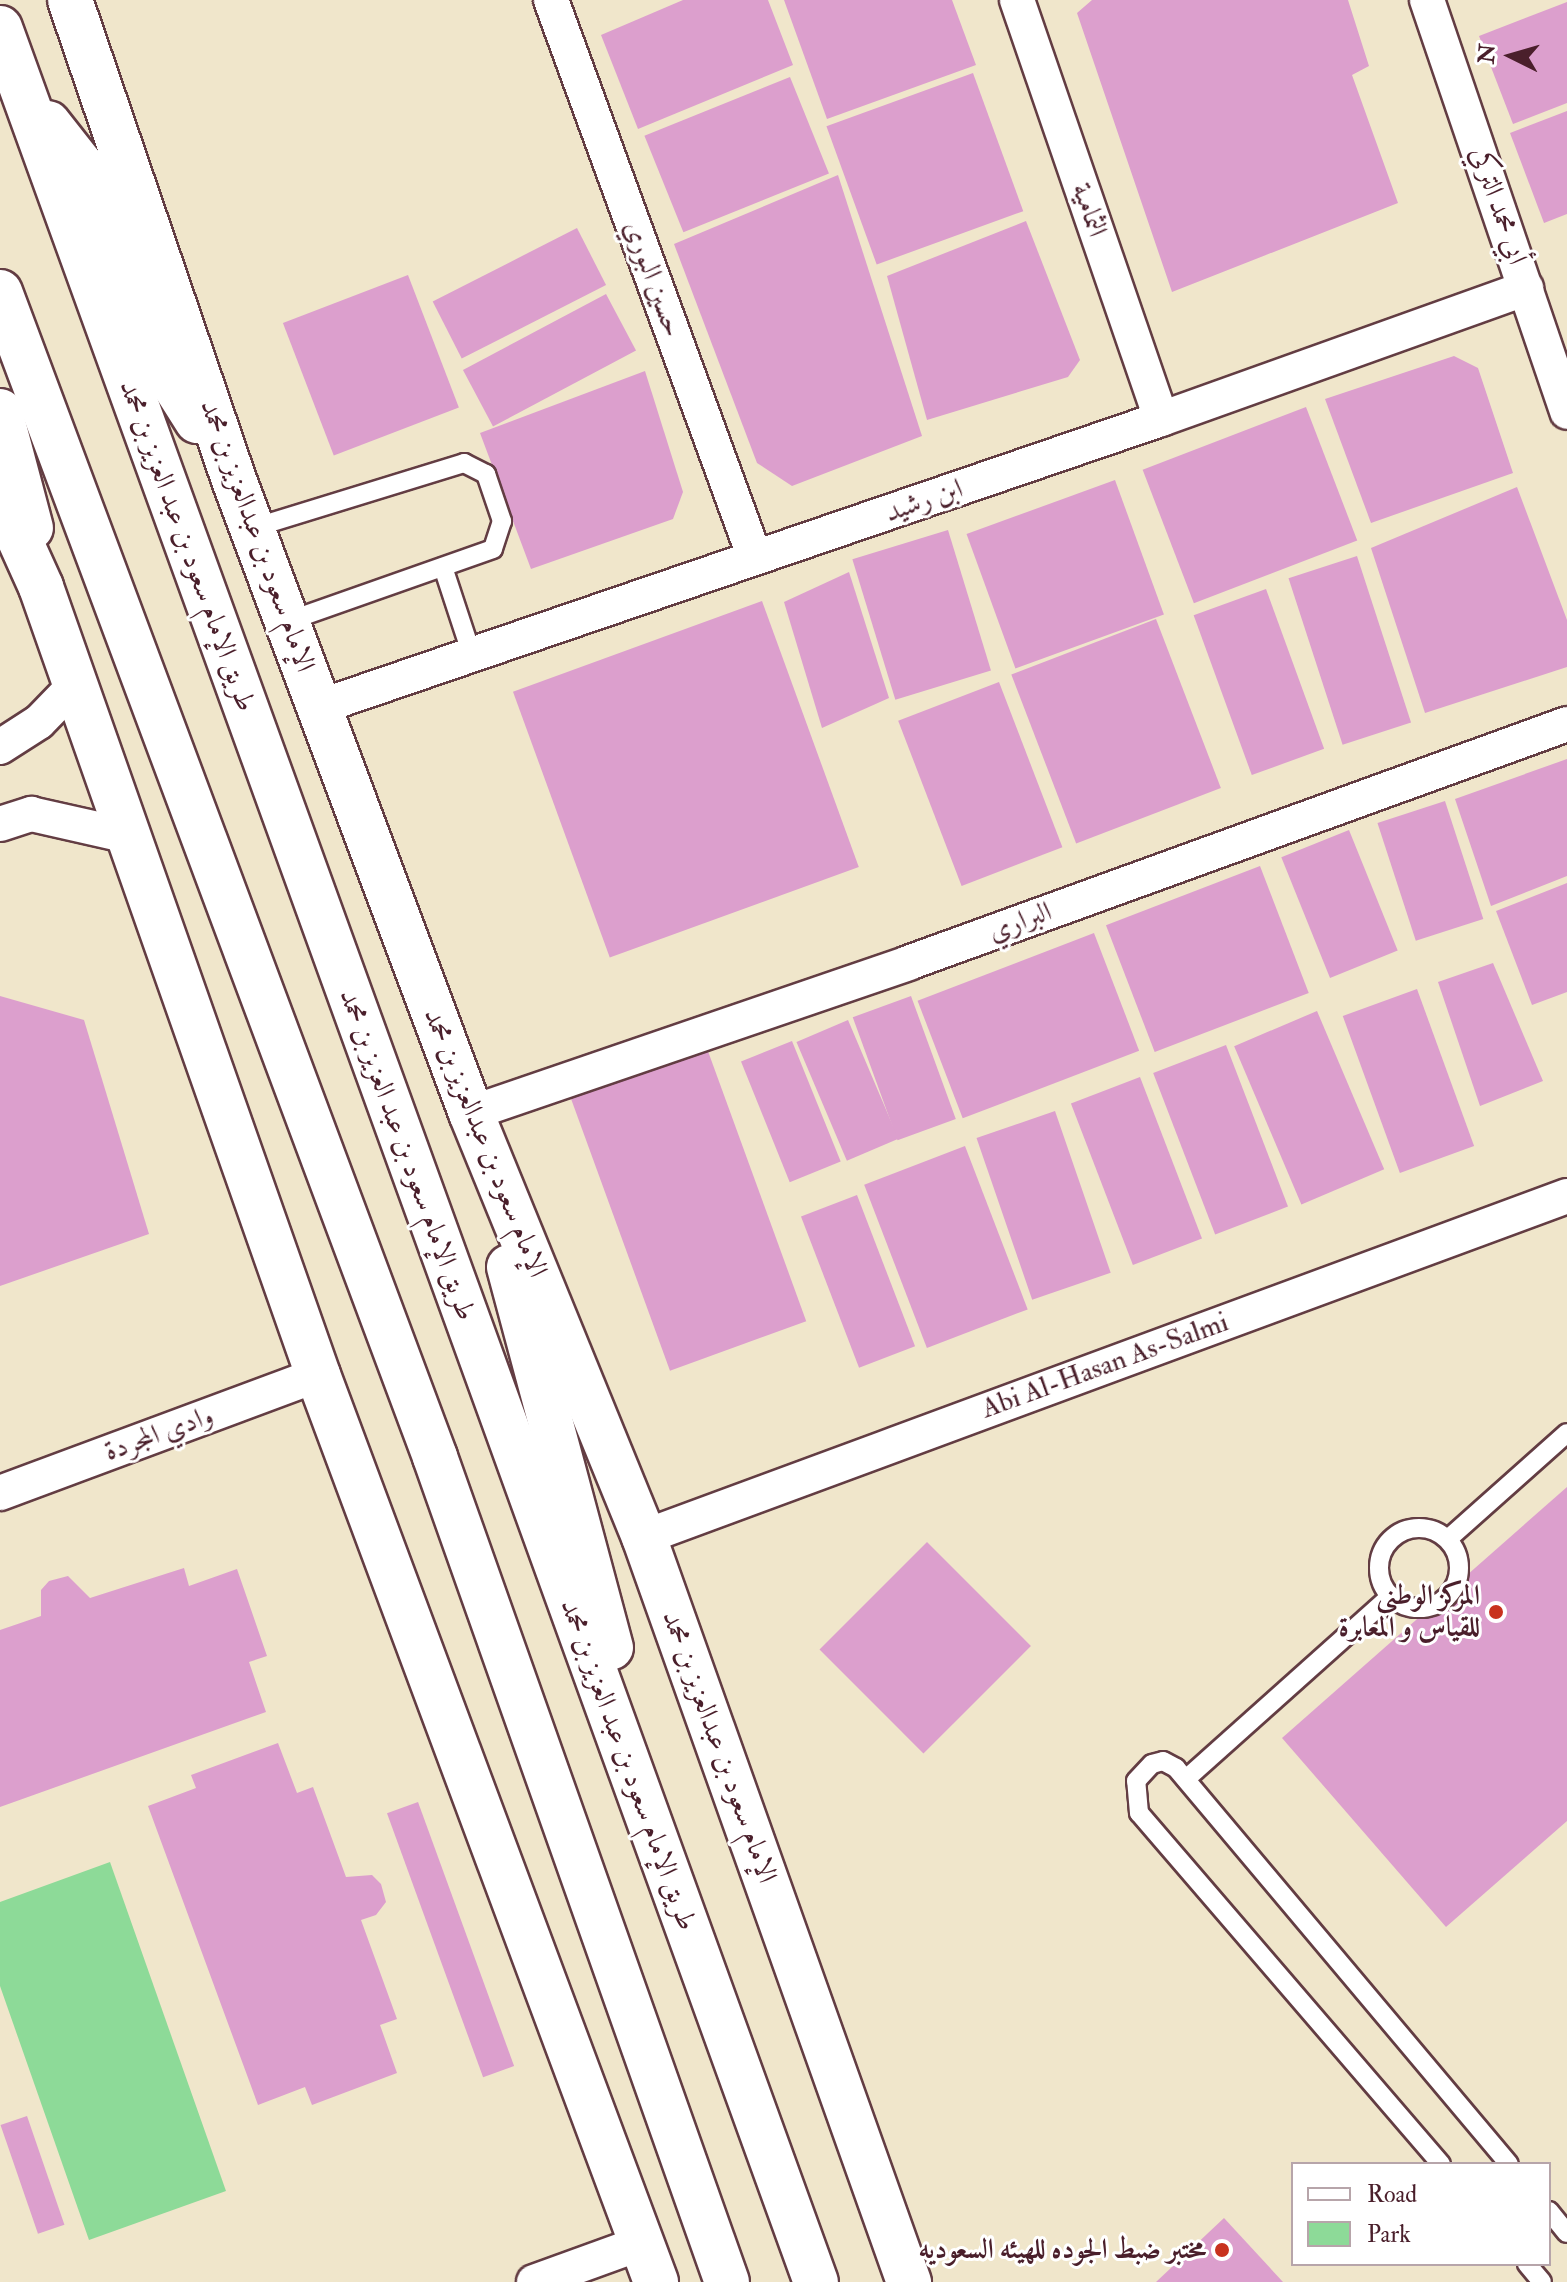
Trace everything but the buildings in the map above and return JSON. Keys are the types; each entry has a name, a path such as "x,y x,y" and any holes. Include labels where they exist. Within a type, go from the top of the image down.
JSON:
{"main road":[{"name":"الإمام سعود بن عبدالعزيز بن محمد","path":"70,0 234,480 471,1113 644,1537 909,2282"},
{"name":"طريق الإمام سعود بن عبد العزيز بن محمد","path":"0,28 816,2282"},
{"path":"21,89 82,166 159,361 234,480"},
{"path":"0,292 435,1457 727,2282"},
{"path":"0,411 29,513 41,587"},
{"path":"0,496 41,587 124,835 318,1375 649,2263"},
{"path":"471,1113 589,1555 661,1857"}],"street":[{"name":"حسين البوري","path":"551,0 755,558"},
{"name":"الثمامية","path":"1017,0 1161,419"},
{"name":"أبي محمد التركي","path":"1427,0 1567,412"},
{"name":"ابن رشيد","path":"319,707 1161,419 1526,288"},
{"path":"0,747 39,722 75,685"},
{"name":"البراري","path":"471,1113 908,963 1567,724"},
{"path":"0,824 31,814 124,835"},
{"name":"Abi Al-Hasan As-Salmi","path":"644,1537 1567,1196"},
{"name":"وادي المجردة","path":"0,1493 318,1375"},
{"path":"534,2282 649,2263"}],"lane":[{"path":"253,528 464,463 477,466 486,474 502,521 500,537 493,549 289,621"},
{"path":"443,567 472,655"},
{"path":"1448,1539 1567,1433"},
{"path":"1428,1527 1448,1539 1459,1559 1457,1582 1443,1601 1421,1609 1399,1604 1391,1596 1382,1587 1377,1564 1386,1542 1405,1528 1428,1527"},
{"path":"1186,1779 1391,1596"},
{"path":"1439,2162 1139,1813 1136,1781 1152,1764 1163,1761 1186,1779 1507,2162"},
{"path":"1556,2213 1567,2233"},
{"path":"1529,2266 1542,2282"}],"green space":[{"path":"110,1862 226,2191 89,2240 0,1986 0,1902"}],"place":[{"name":"المركز الوطني للقياس و المعابرة","path":"1496,1612"},
{"name":"مختبر ضبط الجوده للهيئه السعوديه","path":"1222,2250"}]}
